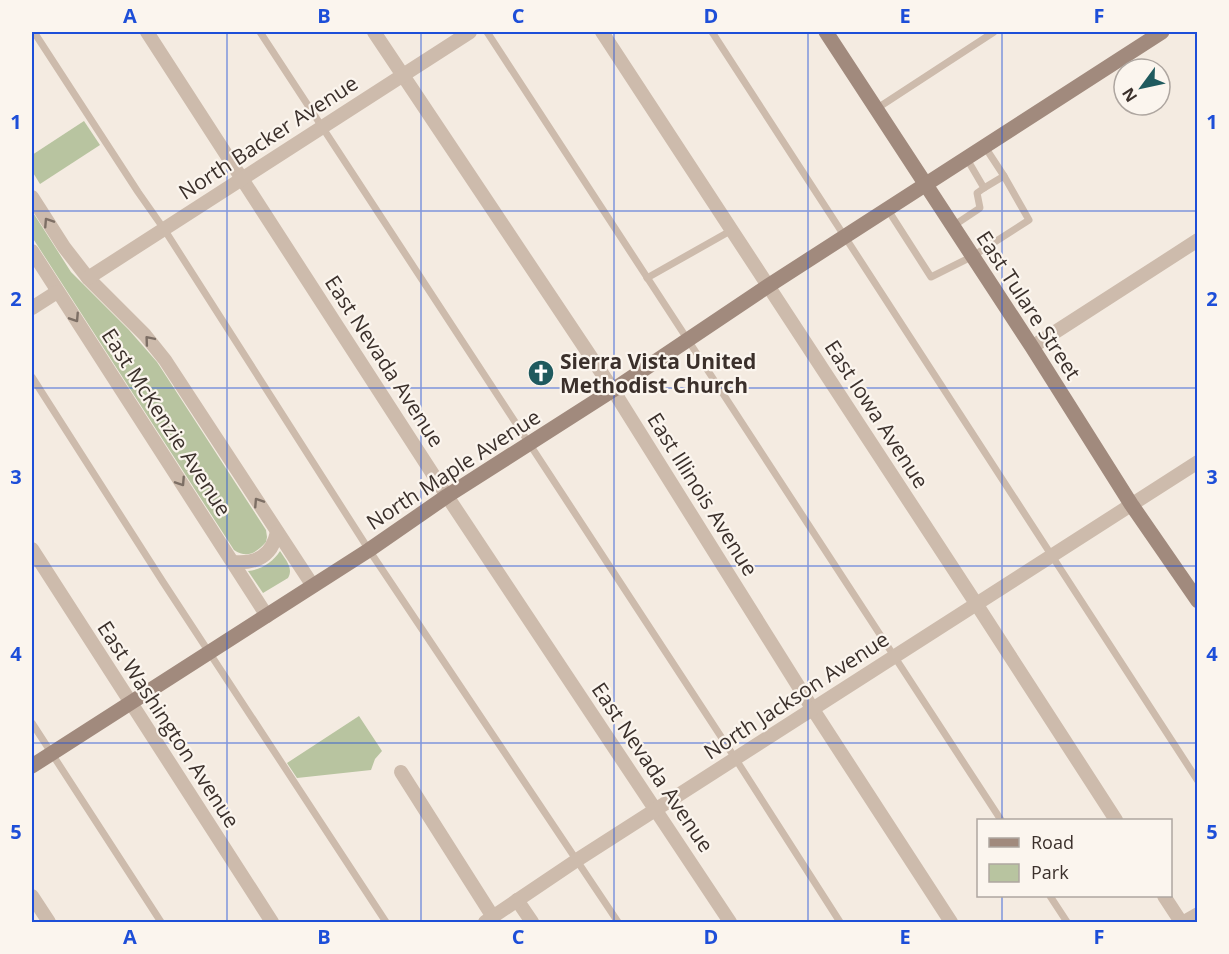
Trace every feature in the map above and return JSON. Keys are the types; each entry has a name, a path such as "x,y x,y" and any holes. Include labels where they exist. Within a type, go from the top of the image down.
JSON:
{"main road":[{"name":"North Maple Avenue","path":"32,766 369,550 447,496 613,390 768,286 1162,32"},
{"name":"East Tulare Street","path":"829,33 1131,504 1197,601"}],"street":[{"name":"East Nevada Avenue","path":"147,32 447,496 730,922"},
{"name":"East Illinois Avenue","path":"374,32 613,390 812,708 951,922"},
{"name":"North Backer Avenue","path":"88,278 470,32"},
{"name":"East Iowa Avenue","path":"602,32 1115,819"},
{"name":"East McKenzie Avenue","path":"32,197 64,248 88,278 145,335 165,360 313,586"},
{"path":"1032,347 1197,240"},
{"name":"East McKenzie Avenue","path":"32,251 267,616"},
{"path":"32,308 57,292"},
{"name":"North Jackson Avenue","path":"489,920 577,860 1197,462"},
{"path":"233,562 255,561 268,552 275,542 277,532"},
{"name":"East Washington Avenue","path":"32,549 272,922"},
{"path":"401,772 489,920"},
{"path":"32,896 49,922"},
{"path":"1165,897 1182,922 1197,914"},
{"path":"518,900 532,922"}],"lane":[{"path":"34,32 164,229 369,550 618,922"},
{"path":"260,32 840,922"},
{"path":"487,32 1000,819"},
{"path":"712,32 1197,781"},
{"path":"876,109 994,32"},
{"path":"888,210 931,277 973,256 1029,220 985,147"},
{"path":"967,159 984,188"},
{"path":"953,226 980,208 976,193 1004,176"},
{"path":"647,278 732,230"},
{"path":"32,377 386,922"},
{"path":"32,723 161,922"},
{"path":"1051,897 1067,922"}],"green space":[{"path":"84,121 100,145 40,184 32,171 32,155"},
{"path":"32,211 71,272 129,330 157,362 266,530 266,542 255,552 243,554 234,550 32,237"},
{"path":"280,551 288,564 290,574 288,578 263,593 248,571 266,565"},
{"path":"359,716 382,751 375,759 371,770 297,778 287,763"}],"place":[{"name":"Sierra Vista United Methodist Church","path":"541,373"}]}
